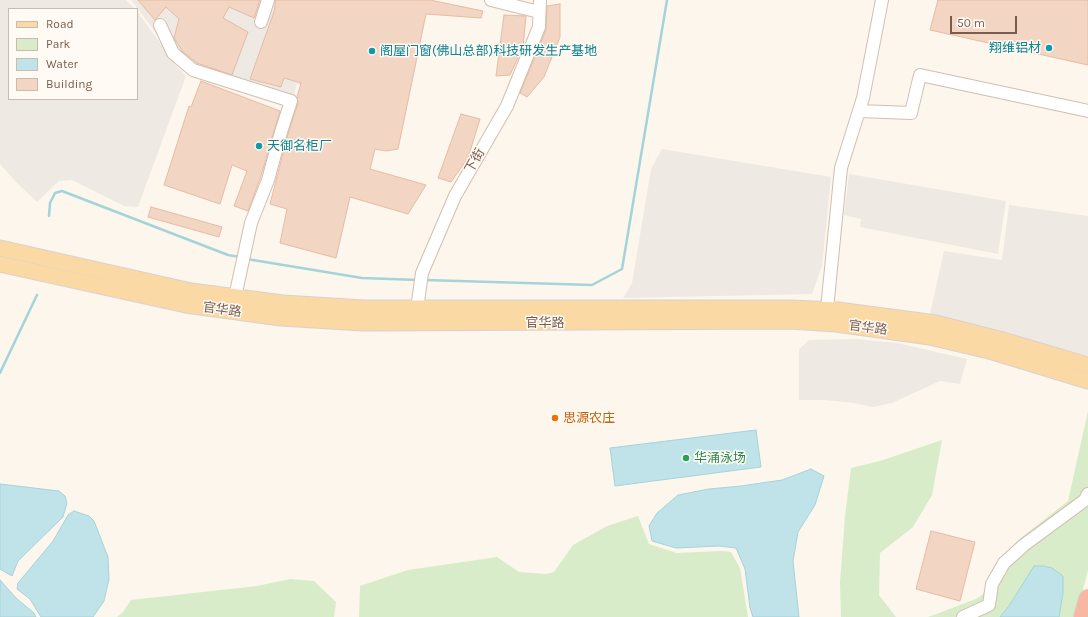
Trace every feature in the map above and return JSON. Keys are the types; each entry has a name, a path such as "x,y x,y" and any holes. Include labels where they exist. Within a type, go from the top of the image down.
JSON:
{"highway":[{"path":"1083,617 1088,599"}],"main road":[{"name":"官华路","path":"0,248 172,287 283,303 364,308 416,316 791,321 878,328 930,337 993,352 1088,381"},
{"name":"官华路","path":"0,264 186,305 281,318 363,323 416,316 790,308 827,309 936,323 999,339 1088,365"}],"street":[{"path":"261,22 268,0"},
{"path":"491,0 539,6"},
{"path":"827,309 841,168 863,98 882,0"},
{"name":"下街","path":"416,316 422,273 455,196 506,106 539,27 539,6"},
{"path":"160,25 173,53 193,70 291,101 268,180 251,222 235,297"},
{"path":"859,111 911,113 920,75 1088,111"},
{"path":"963,617 989,605 992,584 1004,563 1085,500 1088,494"}],"shaded area":[{"path":"0,0 126,0 134,8 8,8 8,100 138,100 138,12 175,64 186,76 138,207 124,206 72,180 59,181 37,202 0,164"},
{"path":"131,0 334,0 316,86 297,84 291,106 178,62"},
{"path":"662,149 831,177 822,266 812,294 623,298 632,283 651,169"},
{"path":"849,174 1006,201 998,254 860,227 861,219 844,215"},
{"path":"1009,205 1088,216 1088,356 930,314 944,251 1002,260"},
{"path":"856,339 897,343 967,359 960,384 940,381 892,403 873,407 854,403 824,400 799,400 799,349 809,340"}],"green space":[{"path":"1088,411 1088,570 1076,617 928,617 976,599 983,594 994,566 1017,541 1068,501"},
{"path":"942,440 932,495 913,527 880,553 879,595 896,617 841,617 840,582 845,516 851,468 880,461"},
{"path":"638,516 649,544 677,553 731,552 740,568 748,617 359,617 360,586 408,570 497,557 519,572 546,574 554,572 573,545 607,526"},
{"path":"290,579 314,581 336,602 334,617 117,617 123,612 131,600 257,586"}],"water":[{"name":"华涌泳场","path":"756,430 761,467 615,486 610,448"},
{"path":"811,469 824,476 815,505 798,532 793,561 799,617 753,617 750,608 745,569 736,548 719,546 676,548 652,541 649,526 657,513 678,495 709,489 782,480"},
{"path":"0,484 59,491 65,496 67,503 63,517 18,561 12,576 0,569"},
{"path":"74,511 89,516 94,521 108,557 109,579 104,601 93,617 41,617 30,599 17,589 18,583 53,541 68,515"},
{"path":"1034,566 1052,568 1063,576 1063,593 1059,617 1000,617 1009,606"},
{"path":"0,580 16,598 34,613 36,617 0,617"}],"building":[{"path":"138,0 260,0 254,18 229,7 223,18 248,32 232,75 197,63 183,52 174,38 179,19 166,7 155,20"},
{"path":"276,0 430,0 483,11 481,18 426,14 398,149 386,151 375,149 370,169 426,185 408,214 350,197 336,258 280,243 287,209 270,204 288,134 298,103 297,97 301,83 284,78 281,87 250,79 274,12"},
{"name":"翔维铝材","path":"938,0 1088,0 1088,65 930,30"},
{"path":"560,4 560,37 544,77 527,97 520,93 546,30 547,6"},
{"path":"504,15 526,16 523,47 510,75 496,76"},
{"path":"201,81 280,111 261,176 248,211 234,206 247,171 232,165 220,204 164,185 189,106 191,107"},
{"path":"461,114 480,119 468,158 451,182 438,178"},
{"path":"151,207 222,227 219,237 148,217"},
{"path":"931,531 975,542 960,601 916,589"}],"waterway":[{"path":"425,280 592,285 622,269 667,0"},
{"path":"49,216 50,203 55,193 62,191 228,255 240,257"},
{"path":"247,259 362,278 418,280"},
{"path":"0,373 37,295"}],"place":[{"name":"翔维铝材","path":"1049,48"},
{"name":"阁屋门窗(佛山总部)科技研发生产基地","path":"372,51"},
{"name":"天御名柜厂","path":"259,146"},
{"name":"思源农庄","path":"555,418"},
{"name":"华涌泳场","path":"686,458"}]}
